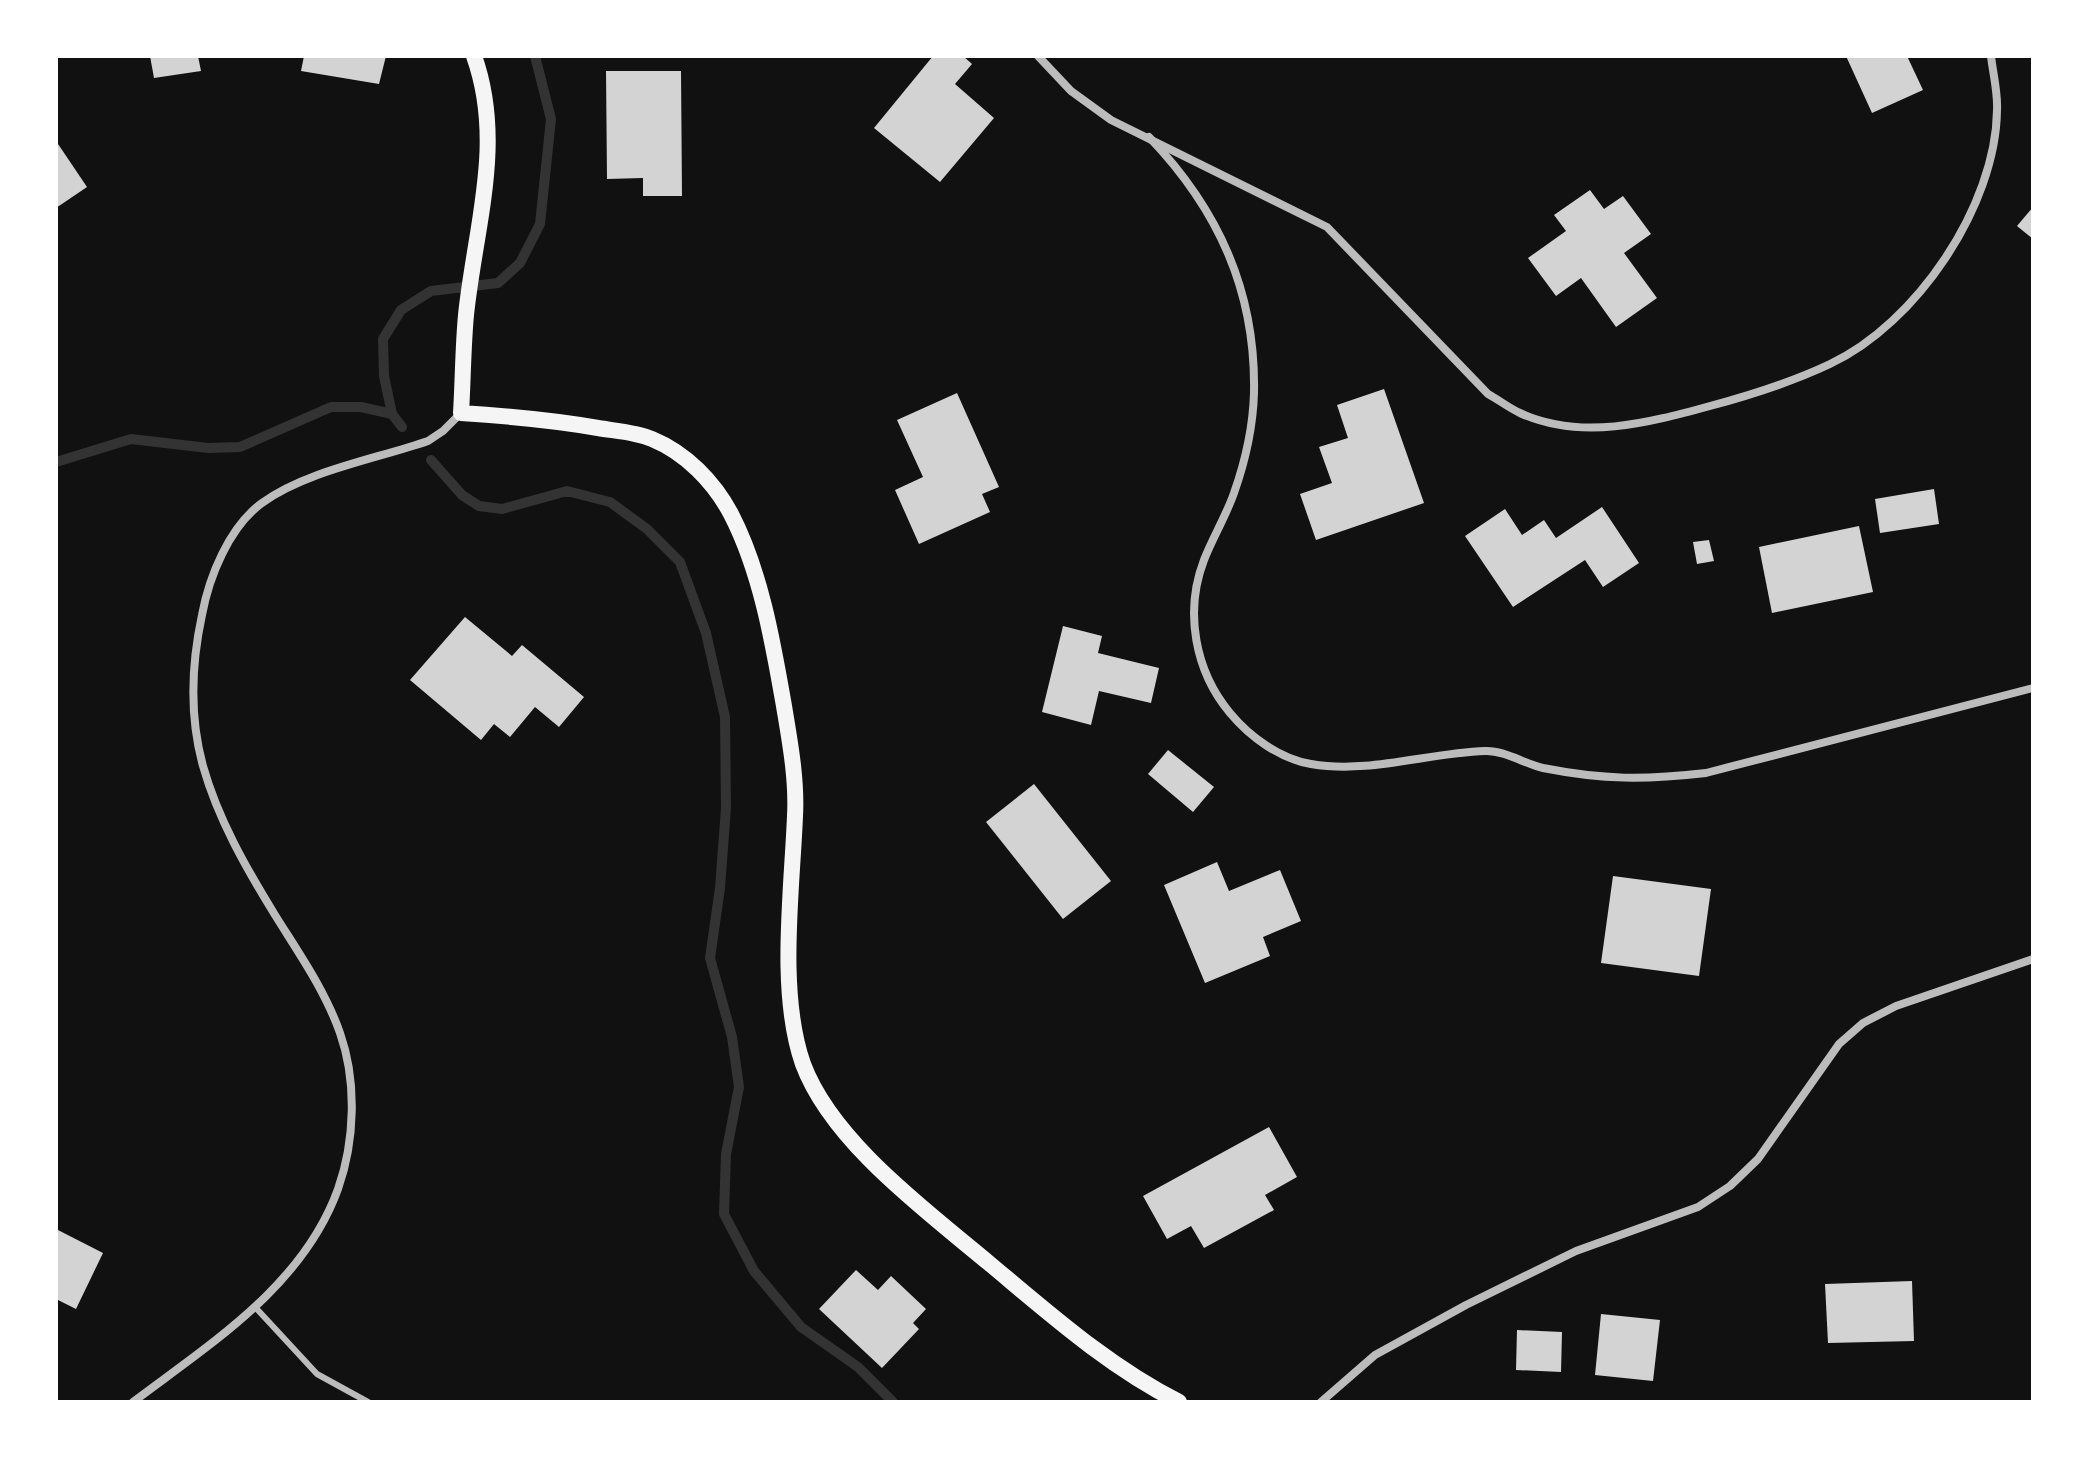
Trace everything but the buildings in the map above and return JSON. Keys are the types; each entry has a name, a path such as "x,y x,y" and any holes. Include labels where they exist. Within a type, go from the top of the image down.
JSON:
{"main road":[{"path":"474,56 485,93 489,131 485,195 466,316 461,413 526,417 651,438 689,461 716,490 731,514 761,600 790,742 795,809 789,966 797,1043 815,1090 853,1142 935,1218 1119,1368 1179,1402"}],"street":[{"path":"1038,56 1071,91 1111,120 1327,227 1488,394 1520,413 1561,426 1598,429 1667,417 1752,395 1832,363 1878,333 1917,296 1944,262 1970,215 1988,165 1997,111 1991,56"},
{"path":"1149,137 1173,162 1200,199 1227,249 1243,292 1251,337 1254,394 1246,452 1233,495 1203,561 1195,592 1194,629 1202,665 1218,698 1242,727 1272,749 1306,763 1342,769 1489,750 1538,767 1589,776 1654,779 1706,773 2033,688"},
{"path":"133,1402 255,1307 309,1246 339,1186 350,1133 349,1073 340,1033 325,998 237,849 204,769 197,743 192,686 195,644 205,599 225,551 238,529 261,504 317,477 428,441 461,413"},
{"path":"1321,1402 1375,1355 1466,1305 1576,1251 1698,1207 1730,1186 1758,1159 1839,1044 1863,1023 1896,1006 2033,959"}],"lane":[{"path":"255,1307 317,1374 368,1402"}],"waterway":[{"path":"402,427 392,414 384,376 383,339 401,310 431,291 498,283 520,263 540,224 551,119 535,56"},
{"path":"56,462 131,439 208,448 240,447 331,407 361,407 392,414"},
{"path":"431,460 462,495 479,506 502,509 567,491 610,502 647,529 680,562 706,633 725,717 726,808 720,888 710,958 732,1037 739,1087 726,1154 724,1214 754,1271 801,1327 858,1367 893,1402"}]}
